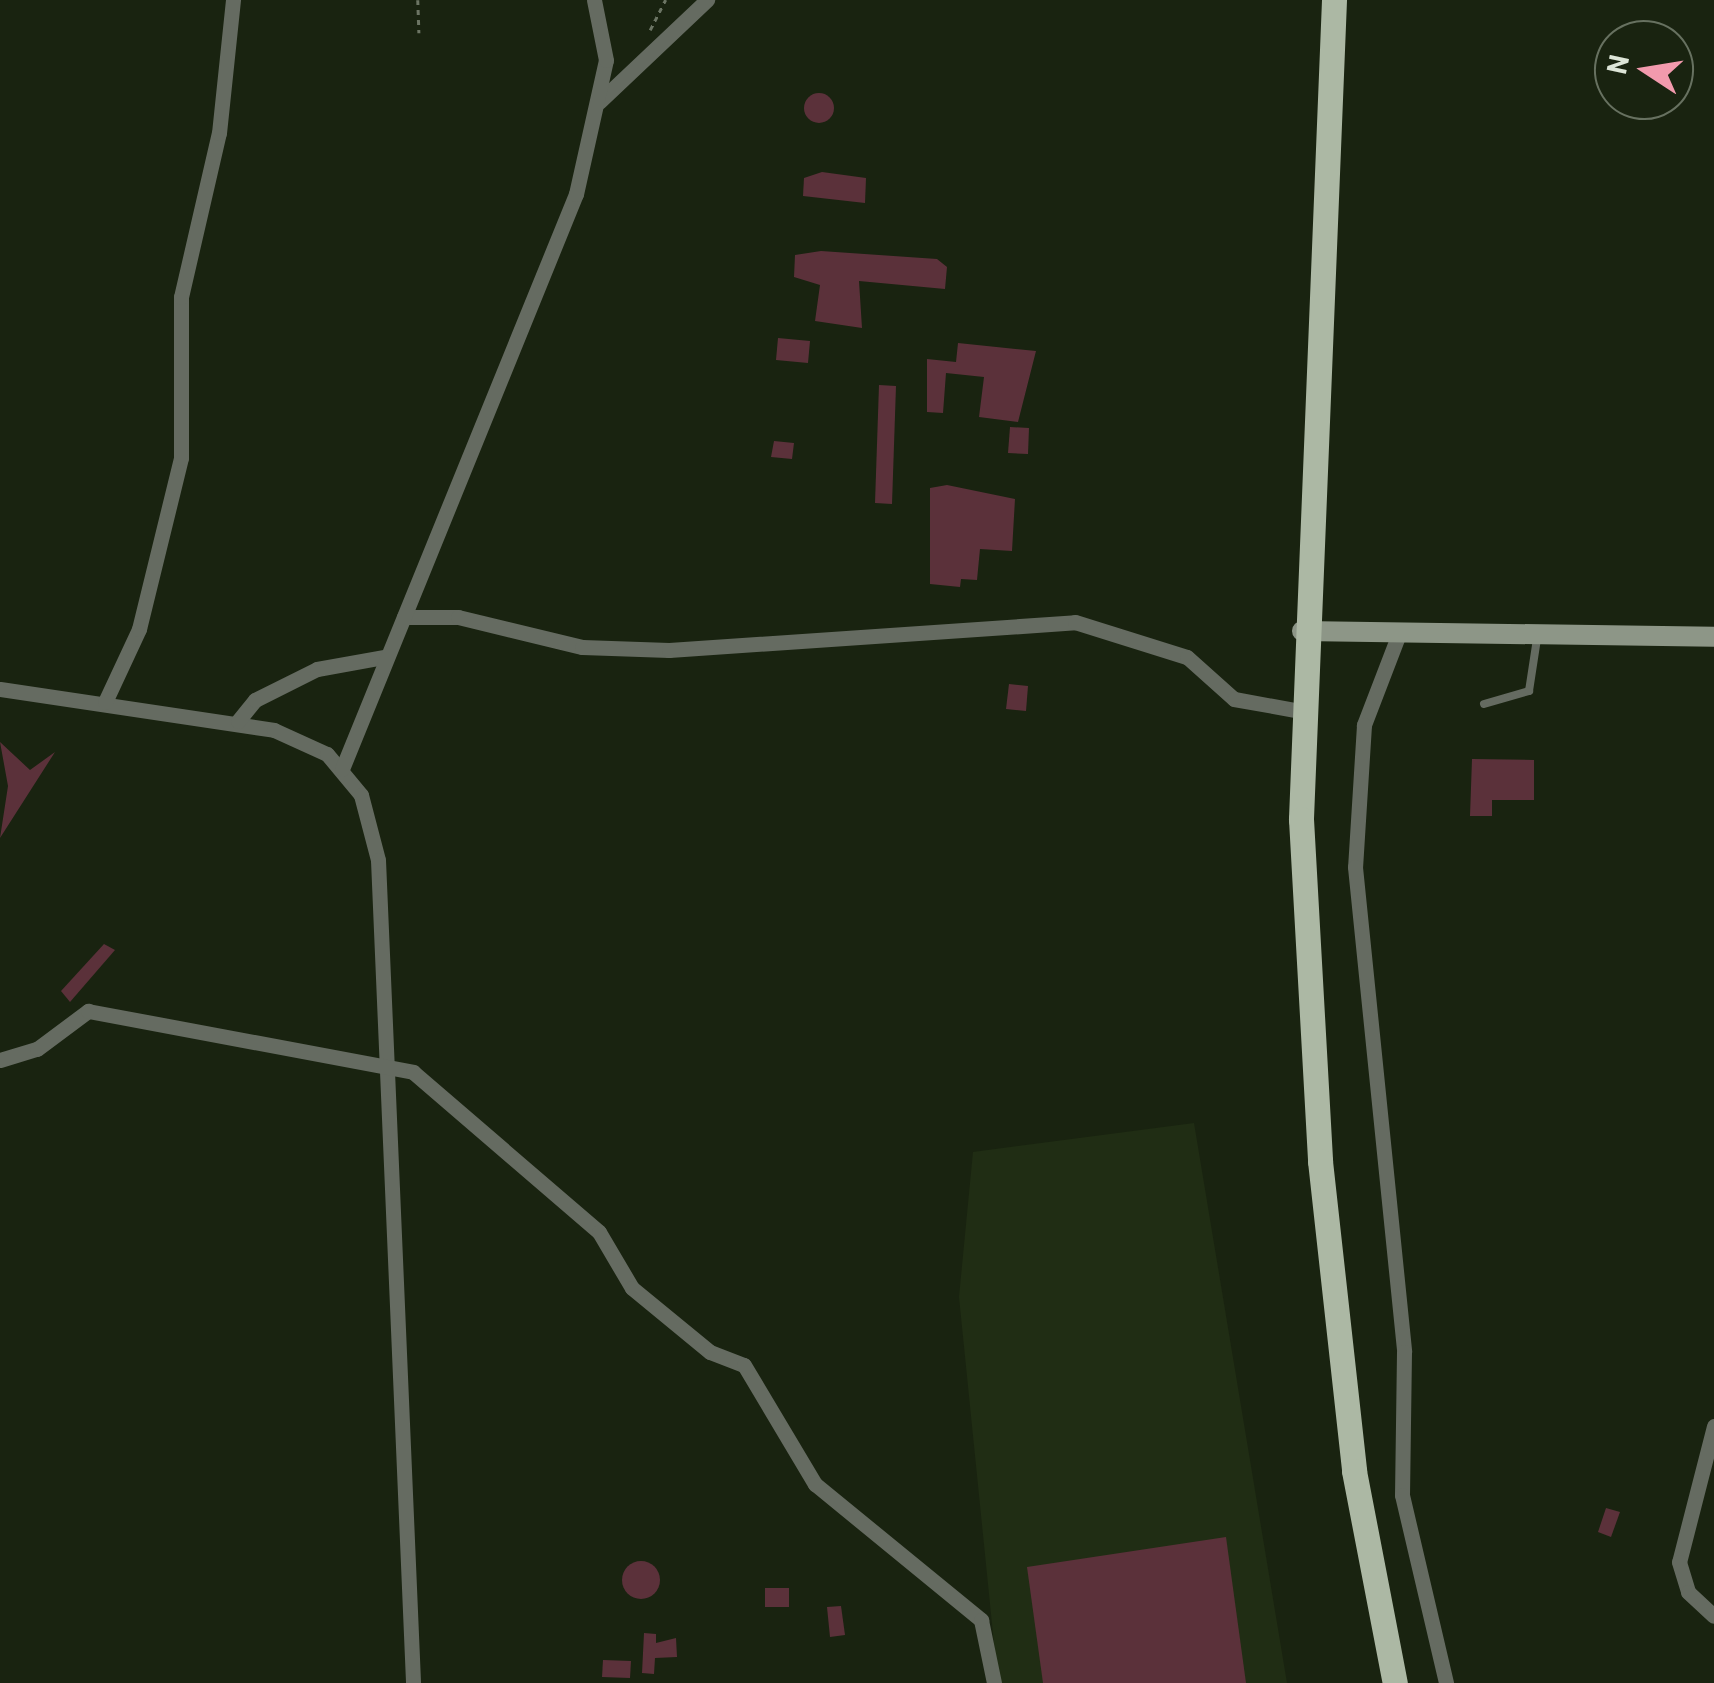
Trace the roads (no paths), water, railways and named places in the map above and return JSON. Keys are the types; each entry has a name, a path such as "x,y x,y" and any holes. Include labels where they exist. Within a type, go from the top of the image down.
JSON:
{"main road":[{"path":"1334,0 1302,631 1312,1072 1355,1438 1395,1683"},
{"path":"1355,1438 1410,1683"}],"street":[{"path":"105,702 139,629 181,458 182,298 219,133 233,0"},
{"path":"342,769 384,657 404,617 576,194 606,60 594,0"},
{"path":"599,102 707,0"},
{"path":"404,617 458,618 582,648 669,650 1075,622 1170,648 1234,699 1301,712"},
{"path":"1302,631 1714,637"},
{"path":"1400,631 1364,724 1355,867 1404,1352 1402,1495 1446,1683"},
{"path":"238,721 256,700 317,670 384,657"},
{"path":"0,689 238,721 295,739 342,769 361,795 378,860 414,1683"},
{"path":"0,1060 37,1049 88,1011 384,1061 440,1091 598,1232 632,1288 710,1352 744,1365 823,1492 982,1620 994,1683"},
{"path":"1714,1426 1679,1562 1688,1592 1714,1616"}],"lane":[{"path":"1484,704 1529,691 1538,634"}]}
